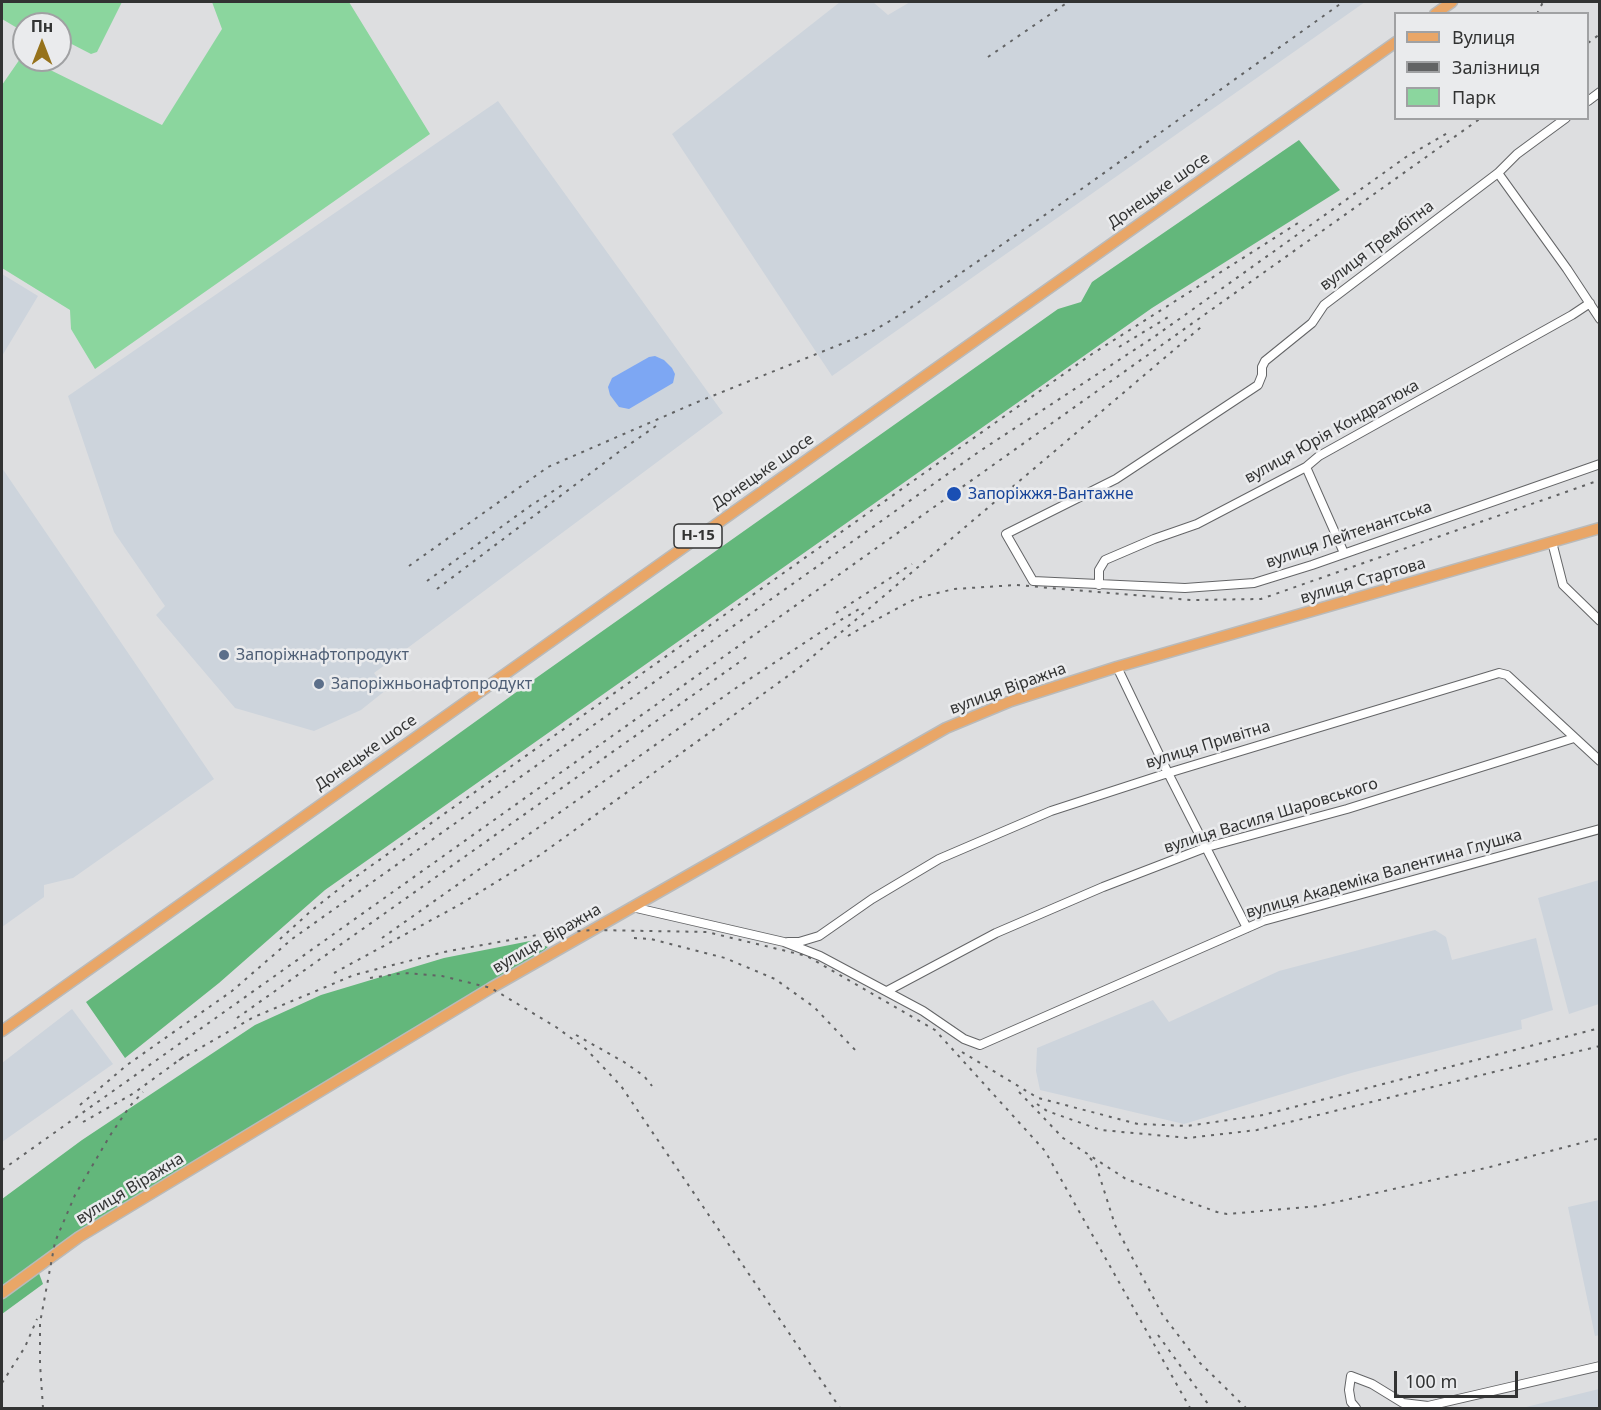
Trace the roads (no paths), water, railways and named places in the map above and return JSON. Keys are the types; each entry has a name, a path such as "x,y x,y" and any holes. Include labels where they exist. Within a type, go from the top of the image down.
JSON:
{"main road":[{"path":"1438,12 1452,2"},
{"name":"Донецьке шосе","path":"2,1031 1394,43"},
{"name":"вулиця Стартова","path":"1134,662 1599,528"},
{"name":"вулиця Віражна","path":"2,1293 79,1237 491,988 946,728 1011,701 1134,662"}],"street":[{"name":"вулиця Трембітна","path":"1006,534 1116,479 1258,385 1265,361 1312,323 1324,305 1498,173 1517,154 1563,120"},
{"path":"1498,173 1599,319"},
{"name":"вулиця Юрія Кондратюка","path":"1099,585 1099,570 1105,560 1154,538 1197,524 1306,467 1319,456 1590,303"},
{"name":"вулиця Лейтенантська","path":"1006,534 1033,581 1185,588 1254,583 1599,464"},
{"path":"1306,467 1344,553"},
{"path":"1552,542 1563,585 1599,621"},
{"path":"1117,667 1247,928"},
{"name":"вулиця Привітна","path":"819,936 872,899 939,859 1051,811 1498,673 1507,675 1599,761"},
{"name":"вулиця Василя Шаровського","path":"887,991 996,933 1103,887 1207,848 1347,809 1574,738"},
{"name":"вулиця Академіка Валентина Глушка","path":"887,991 978,1046 1247,928 1275,918 1599,829"},
{"path":"632,906 784,942 820,956 887,991"},
{"path":"784,942 799,942 819,936"},
{"path":"819,936 817,942 820,956"},
{"path":"1356,1408 1351,1402 1349,1390 1351,1376 1372,1384 1400,1406 1428,1406 1599,1366"}],"water":[{"path":"655,356 664,360 672,368 675,374 673,383 629,409 619,407 610,395 608,387 612,378 649,357"}],"railway":[{"path":"988,57 1068,2"},
{"path":"409,566 548,467 695,403 871,332 900,315 1055,208 1343,2"},
{"path":"1538,12 1543,2"},
{"path":"1589,42 1600,34"},
{"path":"2,1170 1478,120"},
{"path":"80,1105 127,1065 232,991 292,939 980,451 1154,337 1406,157 1451,131"},
{"path":"280,939 344,885 1092,354 1298,223"},
{"path":"1119,347 1170,316"},
{"path":"334,973 459,905 540,855 799,668 1201,327"},
{"path":"437,589 656,426"},
{"path":"848,636 917,598 954,589 1016,585 1191,600 1261,599 1600,480"},
{"path":"427,581 564,484"},
{"path":"836,613 912,564"},
{"path":"382,938 736,688 861,608"},
{"path":"237,1018 748,656"},
{"path":"179,1060 254,1017 354,975 444,952 543,934 592,930 707,932 807,956 935,1030 1045,1151 1190,1408"},
{"path":"634,938 651,939 725,958 775,979 814,1007 859,1054"},
{"path":"370,978 404,973 442,976 491,988 556,1027 586,1049 621,1086 840,1408"},
{"path":"962,1052 1038,1098 1138,1124 1187,1126 1263,1115 1600,1028"},
{"path":"576,1035 624,1062 644,1076 652,1086"},
{"path":"1037,1104 1047,1111 1101,1130 1188,1138 1257,1130 1600,1046"},
{"path":"83,1122 134,1093 186,1055"},
{"path":"43,1408 40,1323 55,1242 75,1195 111,1134 130,1106 143,1092"},
{"path":"1019,1092 1063,1138 1126,1179 1227,1214 1319,1206 1490,1167 1600,1138"},
{"path":"1090,1158 1096,1165 1115,1225 1162,1314 1198,1361 1246,1408"},
{"path":"2,1383 25,1347 37,1319"},
{"path":"1158,1335 1211,1408"}],"place":[{"name":"Запоріжжя-Вантажне","path":"954,494"},
{"name":"Запоріжнафтопродукт","path":"224,655"},
{"name":"Запоріжньонафтопродукт","path":"319,684"}]}
